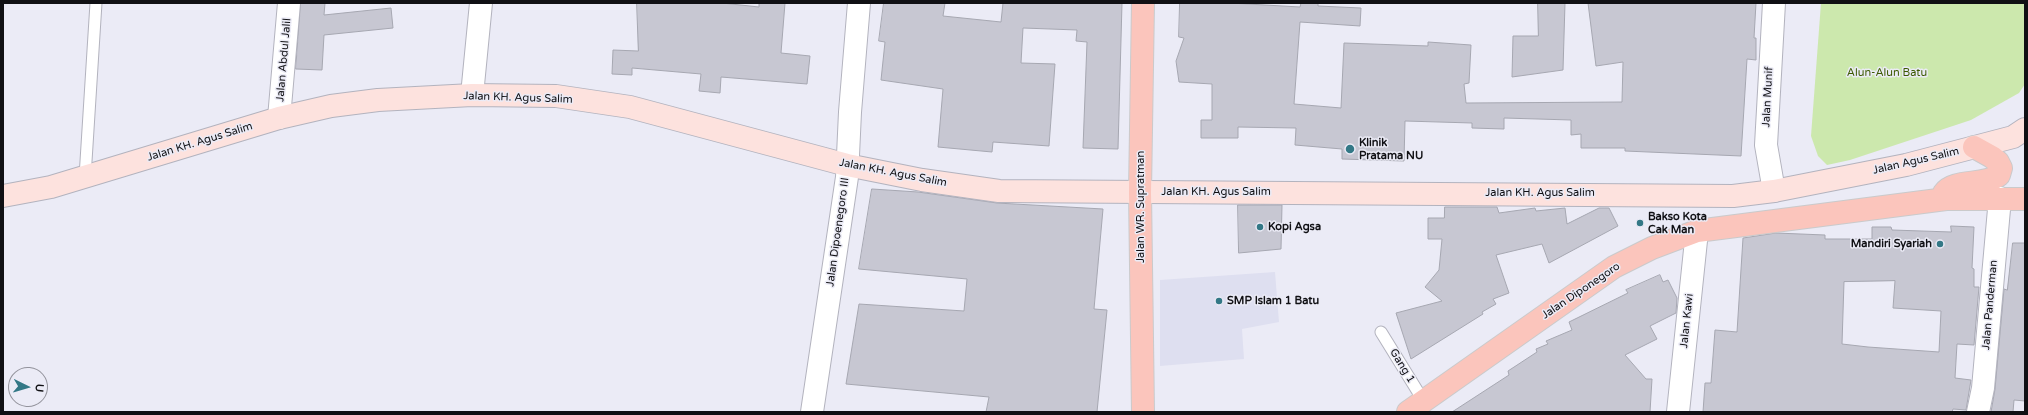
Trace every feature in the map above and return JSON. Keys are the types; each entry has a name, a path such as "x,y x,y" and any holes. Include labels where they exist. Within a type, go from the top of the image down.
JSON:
{"main road":[{"name":"Jalan WR. Supratman","path":"1143,3 1140,192 1143,412"},
{"path":"1940,200 1946,190 1952,186 1991,180 2000,175 2001,168 1998,162 1974,147"},
{"path":"1940,200 2000,198 2025,199"},
{"name":"Jalan Diponegoro","path":"1415,406 1614,267 1652,248 1697,230 1940,200"}],"street":[{"name":"Jalan Abdul Jalil","path":"279,118 289,3"},
{"path":"472,95 481,3"},
{"name":"Jalan Dipoenegoro III","path":"812,412 847,177 859,3"},
{"name":"Jalan Munif","path":"1774,3 1766,145 1774,191"},
{"name":"Jalan KH. Agus Salim","path":"3,196 51,187 279,118 331,106 378,100 472,95 556,96 630,107 847,164 922,180 1000,191 1627,194 1704,197 1732,196 1774,191 1803,185"},
{"name":"Jalan Agus Salim","path":"1803,185 1906,165 2013,137 2025,129"},
{"name":"Jalan Panderman","path":"1978,412 1983,388 2000,198"},
{"name":"Jalan Kawi","path":"1678,412 1697,230"}],"lane":[{"path":"85,177 96,3"},
{"name":"Gang 1","path":"1381,332 1415,406"}],"shaded area":[{"name":"SMP Islam 1 Batu","path":"1275,272 1279,322 1242,329 1244,359 1160,366 1160,280"}],"green space":[{"name":"Alun-Alun Batu","path":"1821,3 2025,3 2025,84 2019,93 1971,120 1850,160 1827,165 1818,156 1811,136"}],"building":[{"path":"301,3 325,3 324,15 391,8 393,28 324,35 322,70 296,69"},
{"path":"637,3 722,3 759,7 759,3 785,3 781,53 810,56 807,84 721,77 720,93 699,91 701,74 632,68 632,75 612,74 613,50 638,51"},
{"path":"884,3 945,3 943,16 1001,22 1003,3 1122,3 1118,149 1083,148 1087,42 1076,41 1077,30 1023,28 1021,63 1055,64 1049,146 993,142 992,152 938,147 943,89 881,80 885,42 879,41"},
{"path":"1180,3 1230,3 1300,7 1301,3 1318,3 1318,6 1361,8 1360,26 1300,22 1294,104 1341,108 1344,43 1428,46 1428,42 1471,45 1469,83 1464,84 1466,103 1622,102 1623,62 1596,66 1588,3 1756,3 1754,38 1756,38 1756,60 1747,59 1741,156 1625,151 1625,148 1581,148 1581,134 1571,135 1571,120 1504,118 1504,129 1472,128 1472,123 1405,121 1404,161 1342,159 1342,149 1295,145 1296,128 1238,127 1238,138 1201,138 1201,120 1212,120 1212,84 1179,82 1176,61 1184,38 1179,37"},
{"path":"1538,3 1565,3 1563,70 1512,77 1513,36 1538,36"},
{"path":"872,189 918,192 997,203 1103,209 1094,309 1107,310 1097,412 986,412 989,397 846,384 859,304 964,311 967,279 859,269"},
{"name":"Kopi Agsa","path":"1238,205 1282,205 1281,249 1239,253"},
{"path":"1445,207 1497,207 1499,213 1535,208 1536,211 1565,208 1567,224 1599,208 1609,208 1618,226 1549,263 1542,244 1496,255 1509,293 1493,299 1496,304 1482,312 1483,314 1411,359 1396,313 1442,301 1425,287 1439,270 1442,239 1428,239 1428,218 1444,218"},
{"path":"1951,226 1974,227 1972,268 1974,269 1974,287 1979,287 1974,345 1957,344 1955,378 1971,380 1966,410 1953,409 1952,412 1703,412 1705,383 1711,383 1715,330 1737,332 1743,238 1776,233 1825,235 1825,239 1872,239 1872,227 1891,227 1892,230 1951,232","holes":["1895,281 1893,308 1941,311 1939,352 1842,344 1844,282"]},
{"path":"2013,243 2025,243 2025,401 2014,400 2013,412 1991,412 1995,389 2004,289 2007,290"},
{"path":"1660,275 1663,282 1668,280 1677,298 1676,313 1650,326 1657,339 1625,355 1646,379 1652,379 1650,412 1452,412 1509,375 1508,371 1537,352 1536,349 1548,344 1546,341 1572,330 1569,322 1628,293 1626,290"}],"place":[{"name":"Klinik Pratama NU","path":"1350,149"},
{"name":"Bakso Kota Cak Man","path":"1640,223"},
{"name":"Kopi Agsa","path":"1260,227"},
{"name":"Mandiri Syariah","path":"1940,244"},
{"name":"SMP Islam 1 Batu","path":"1219,301"}]}
